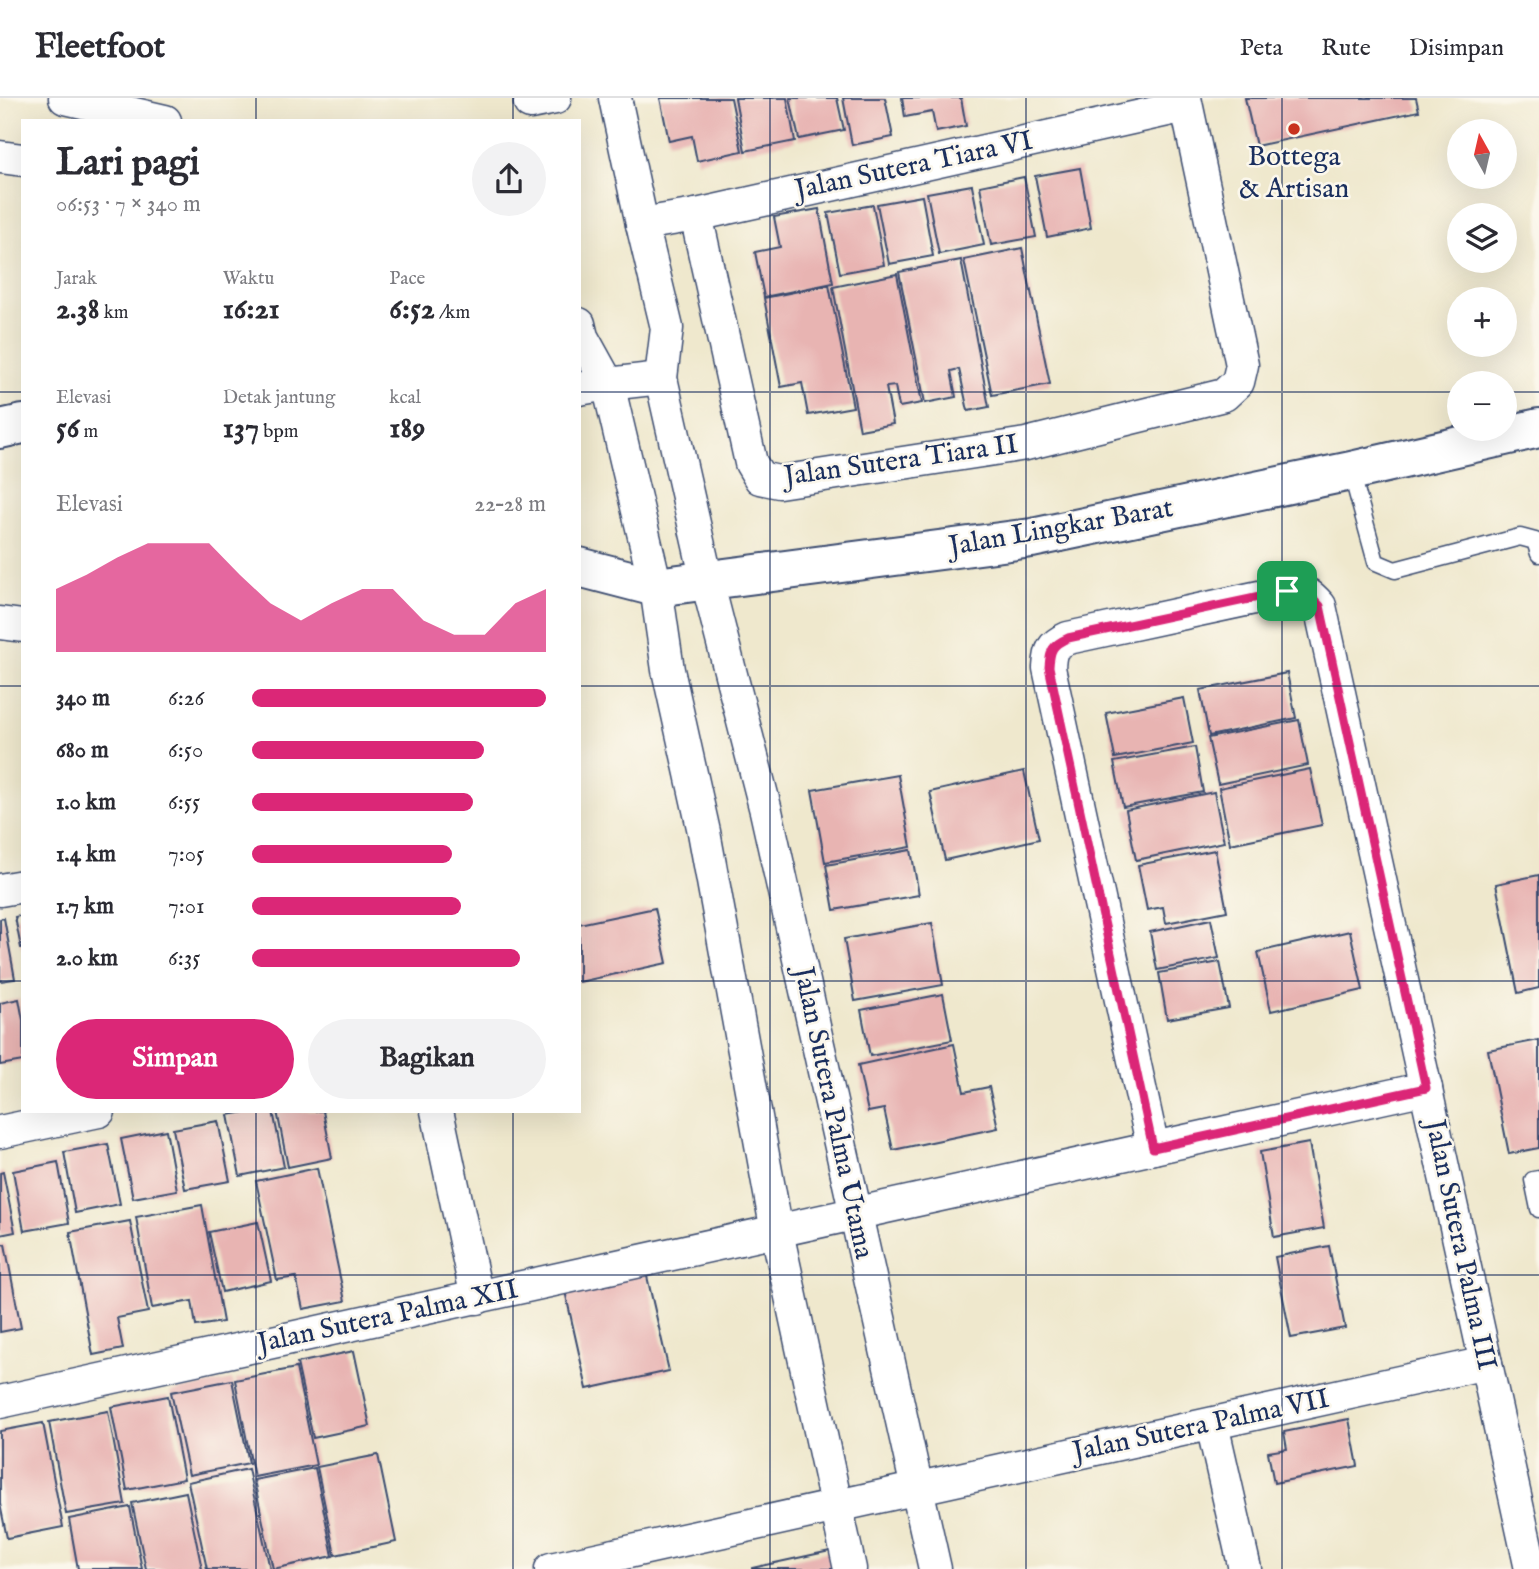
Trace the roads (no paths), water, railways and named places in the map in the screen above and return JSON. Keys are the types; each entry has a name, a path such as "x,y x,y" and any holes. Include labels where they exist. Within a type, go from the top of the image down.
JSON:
{"street":[{"path":"65,98 156,119"},
{"name":"Jalan Sutera Palma Utama","path":"615,98 667,328 661,378 706,581 766,811 935,1569"},
{"name":"Jalan Sutera Tiara VI","path":"642,224 696,215 1185,102"},
{"name":"Jalan Sutera Tiara II","path":"696,215 751,463 760,478 779,482 1026,444 1224,395 1238,382 1242,365 1185,102"},
{"path":"0,157 21,160"},
{"path":"581,333 594,387 656,587 668,670 704,832 777,1232 850,1569"},
{"path":"594,387 661,378"},
{"path":"0,429 21,424"},
{"name":"Jalan Lingkar Barat","path":"581,568 656,587 1032,538 1539,428"},
{"name":"Jalan Sutera Palma III","path":"1153,1148 1049,667 1049,653 1057,643 1068,638 1287,591 1303,591 1312,596 1320,606 1531,1569"},
{"path":"0,623 21,626"},
{"path":"0,890 21,886"},
{"name":"Jalan Sutera Palma XII","path":"0,1402 1426,1088"},
{"path":"0,1132 90,1113"},
{"path":"437,1113 477,1298"},
{"name":"Jalan Sutera Palma VII","path":"551,1569 1486,1363"},
{"path":"1212,1424 1245,1569"}],"lane":[{"path":"1350,471 1376,562 1385,566 1395,570 1520,537 1535,541 1539,554"},
{"path":"1539,1179 1533,1180 1539,1209"}],"place":[{"name":"Bottega & Artisan","path":"1294,129"}]}
